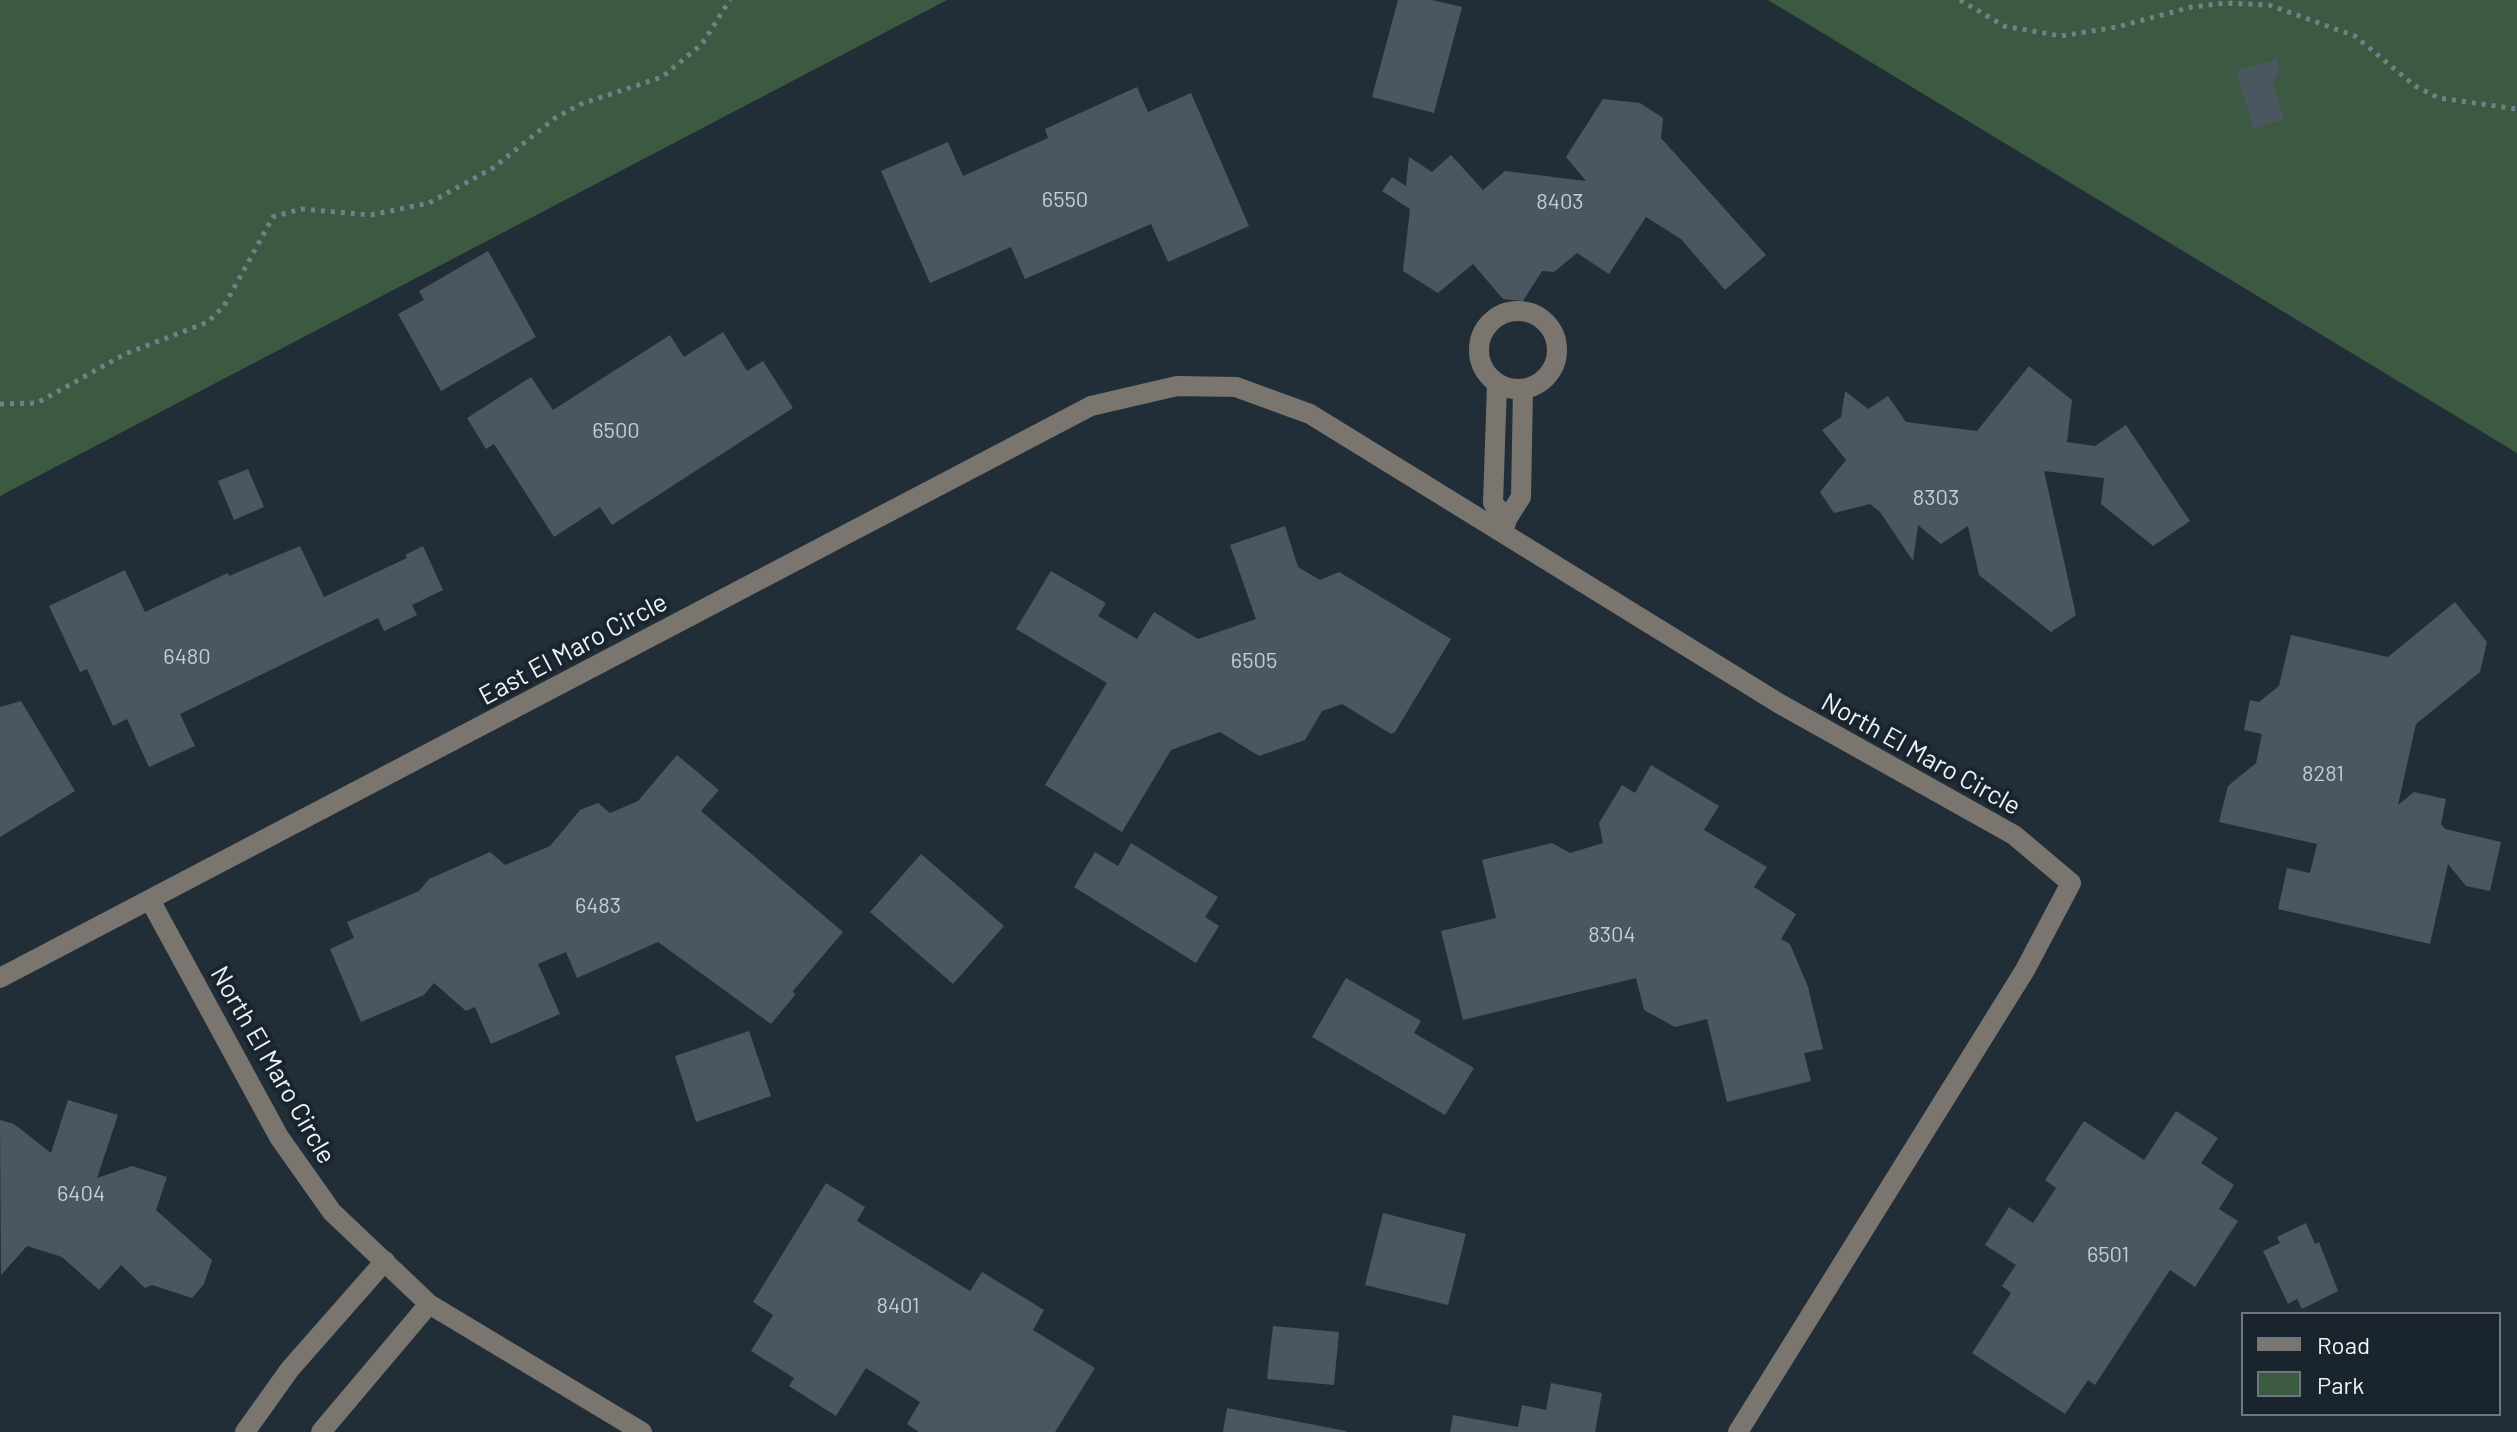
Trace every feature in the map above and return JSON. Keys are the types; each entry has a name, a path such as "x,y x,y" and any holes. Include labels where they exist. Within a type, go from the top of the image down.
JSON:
{"street":[{"path":"1519,311 1543,320 1556,341 1553,367 1535,386 1523,389 1497,384 1481,365 1479,339 1494,318 1519,311"},
{"path":"1497,384 1493,503 1505,526"},
{"name":"North El Maro Circle","path":"1177,386 1236,387 1310,414 1505,526 1780,704 2014,835 2071,883 2025,970 1738,1432"},
{"name":"East El Maro Circle","path":"0,978 1091,406 1177,386"},
{"path":"1505,526 1521,497 1523,389"},
{"name":"North El Maro Circle","path":"150,900 279,1137 332,1212 429,1304 642,1432"},
{"path":"245,1432 290,1369 385,1261"},
{"path":"321,1432 429,1304"}],"path":[{"path":"0,404 37,403 125,354 208,322 224,306 273,217 301,209 371,215 429,203 493,168 555,118 581,104 662,77 702,44 730,0"},
{"path":"1960,0 2004,26 2061,36 2117,27 2192,7 2225,3 2269,5 2355,36 2415,86 2439,98 2517,109"}],"green space":[{"path":"0,0 947,0 0,496"},
{"path":"1768,0 2517,0 2517,453"}],"building":[{"path":"1398,0 1432,0 1462,7 1434,113 1372,97"},
{"path":"2277,59 2280,70 2273,83 2284,119 2254,129 2236,71"},
{"path":"1137,87 1148,112 1191,93 1249,226 1168,262 1151,224 1025,279 1011,247 930,283 881,171 948,142 963,176 1048,138 1045,129"},
{"path":"1603,99 1640,103 1663,118 1661,138 1766,255 1725,290 1681,239 1646,217 1609,274 1577,253 1554,272 1542,271 1523,301 1503,299 1473,264 1438,293 1403,271 1410,209 1382,191 1392,177 1406,186 1409,157 1432,172 1451,155 1483,190 1505,171 1586,181 1566,157"},
{"path":"488,251 536,337 441,391 398,314 424,300 419,291"},
{"path":"723,332 747,371 763,361 793,408 612,525 600,507 554,537 494,444 486,449 467,418 531,377 553,410 670,335 684,357"},
{"path":"2029,366 2072,400 2067,442 2095,446 2126,425 2190,521 2153,546 2101,504 2104,478 2044,471 2076,615 2051,632 1979,575 1968,526 1941,544 1918,525 1913,561 1880,512 1870,504 1834,513 1820,492 1846,460 1822,430 1841,417 1845,391 1868,409 1888,396 1906,422 1977,431"},
{"path":"248,469 264,507 234,520 218,481"},
{"path":"1285,526 1298,567 1320,580 1339,572 1451,639 1395,732 1391,734 1342,704 1322,711 1305,740 1259,756 1220,732 1171,750 1122,832 1045,785 1107,683 1016,629 1051,571 1106,603 1098,616 1137,639 1154,612 1198,639 1256,619 1230,545"},
{"path":"300,546 324,597 407,558 405,555 423,546 443,590 412,605 417,615 384,631 378,618 180,714 195,746 149,767 127,719 113,726 87,669 80,672 49,606 125,570 145,612 228,573 229,576"},
{"path":"2455,602 2487,642 2480,672 2416,724 2398,805 2414,792 2446,799 2441,824 2445,829 2501,842 2490,891 2466,886 2448,864 2430,944 2278,909 2287,868 2310,873 2317,844 2219,822 2228,786 2256,763 2262,734 2244,730 2250,700 2259,702 2279,686 2291,635 2388,657"},
{"path":"21,701 75,791 0,837 0,707"},
{"path":"677,755 719,790 701,811 843,932 793,991 795,995 771,1024 658,942 577,978 566,952 538,964 560,1014 491,1044 475,1007 466,1011 434,983 424,995 361,1022 330,949 354,938 347,922 419,891 429,879 490,852 505,865 550,846 580,810 598,803 610,813 638,801"},
{"path":"1651,765 1719,806 1704,830 1767,867 1754,887 1796,914 1781,939 1790,944 1808,987 1823,1049 1804,1053 1811,1081 1727,1102 1707,1019 1675,1027 1644,1010 1636,978 1463,1020 1441,931 1496,918 1482,860 1552,843 1570,853 1603,843 1599,823 1622,785 1635,793"},
{"path":"1131,843 1218,897 1205,917 1219,926 1196,963 1074,887 1095,852 1118,866"},
{"path":"921,854 1004,926 953,984 870,912"},
{"path":"1346,978 1421,1021 1414,1033 1474,1068 1445,1115 1312,1037"},
{"path":"749,1031 771,1096 696,1122 675,1056"},
{"path":"68,1100 118,1115 97,1178 132,1166 167,1177 156,1210 212,1260 204,1284 192,1298 152,1285 145,1288 121,1265 99,1290 62,1257 27,1246 1,1275 0,1120 14,1124 51,1153"},
{"path":"2176,1111 2218,1138 2201,1163 2234,1185 2219,1209 2238,1221 2195,1287 2170,1270 2095,1385 2088,1380 2065,1414 1972,1353 2011,1293 2002,1286 2016,1265 1985,1245 2009,1207 2033,1223 2056,1188 2045,1180 2084,1121 2144,1160"},
{"path":"826,1183 865,1207 857,1221 970,1291 982,1272 1044,1310 1033,1330 1095,1368 1055,1432 919,1432 907,1424 920,1402 866,1368 836,1416 789,1386 794,1378 751,1351 773,1315 753,1302"},
{"path":"1383,1213 1466,1234 1448,1305 1365,1285"},
{"path":"2306,1223 2315,1244 2319,1242 2338,1291 2302,1309 2297,1299 2288,1304 2263,1251 2280,1243 2277,1237"},
{"path":"1273,1326 1339,1332 1334,1385 1267,1379"},
{"path":"1551,1383 1602,1393 1595,1432 1450,1432 1453,1415 1518,1427 1522,1405 1546,1410"},
{"path":"1227,1408 1346,1431 1346,1432 1223,1432"}]}
